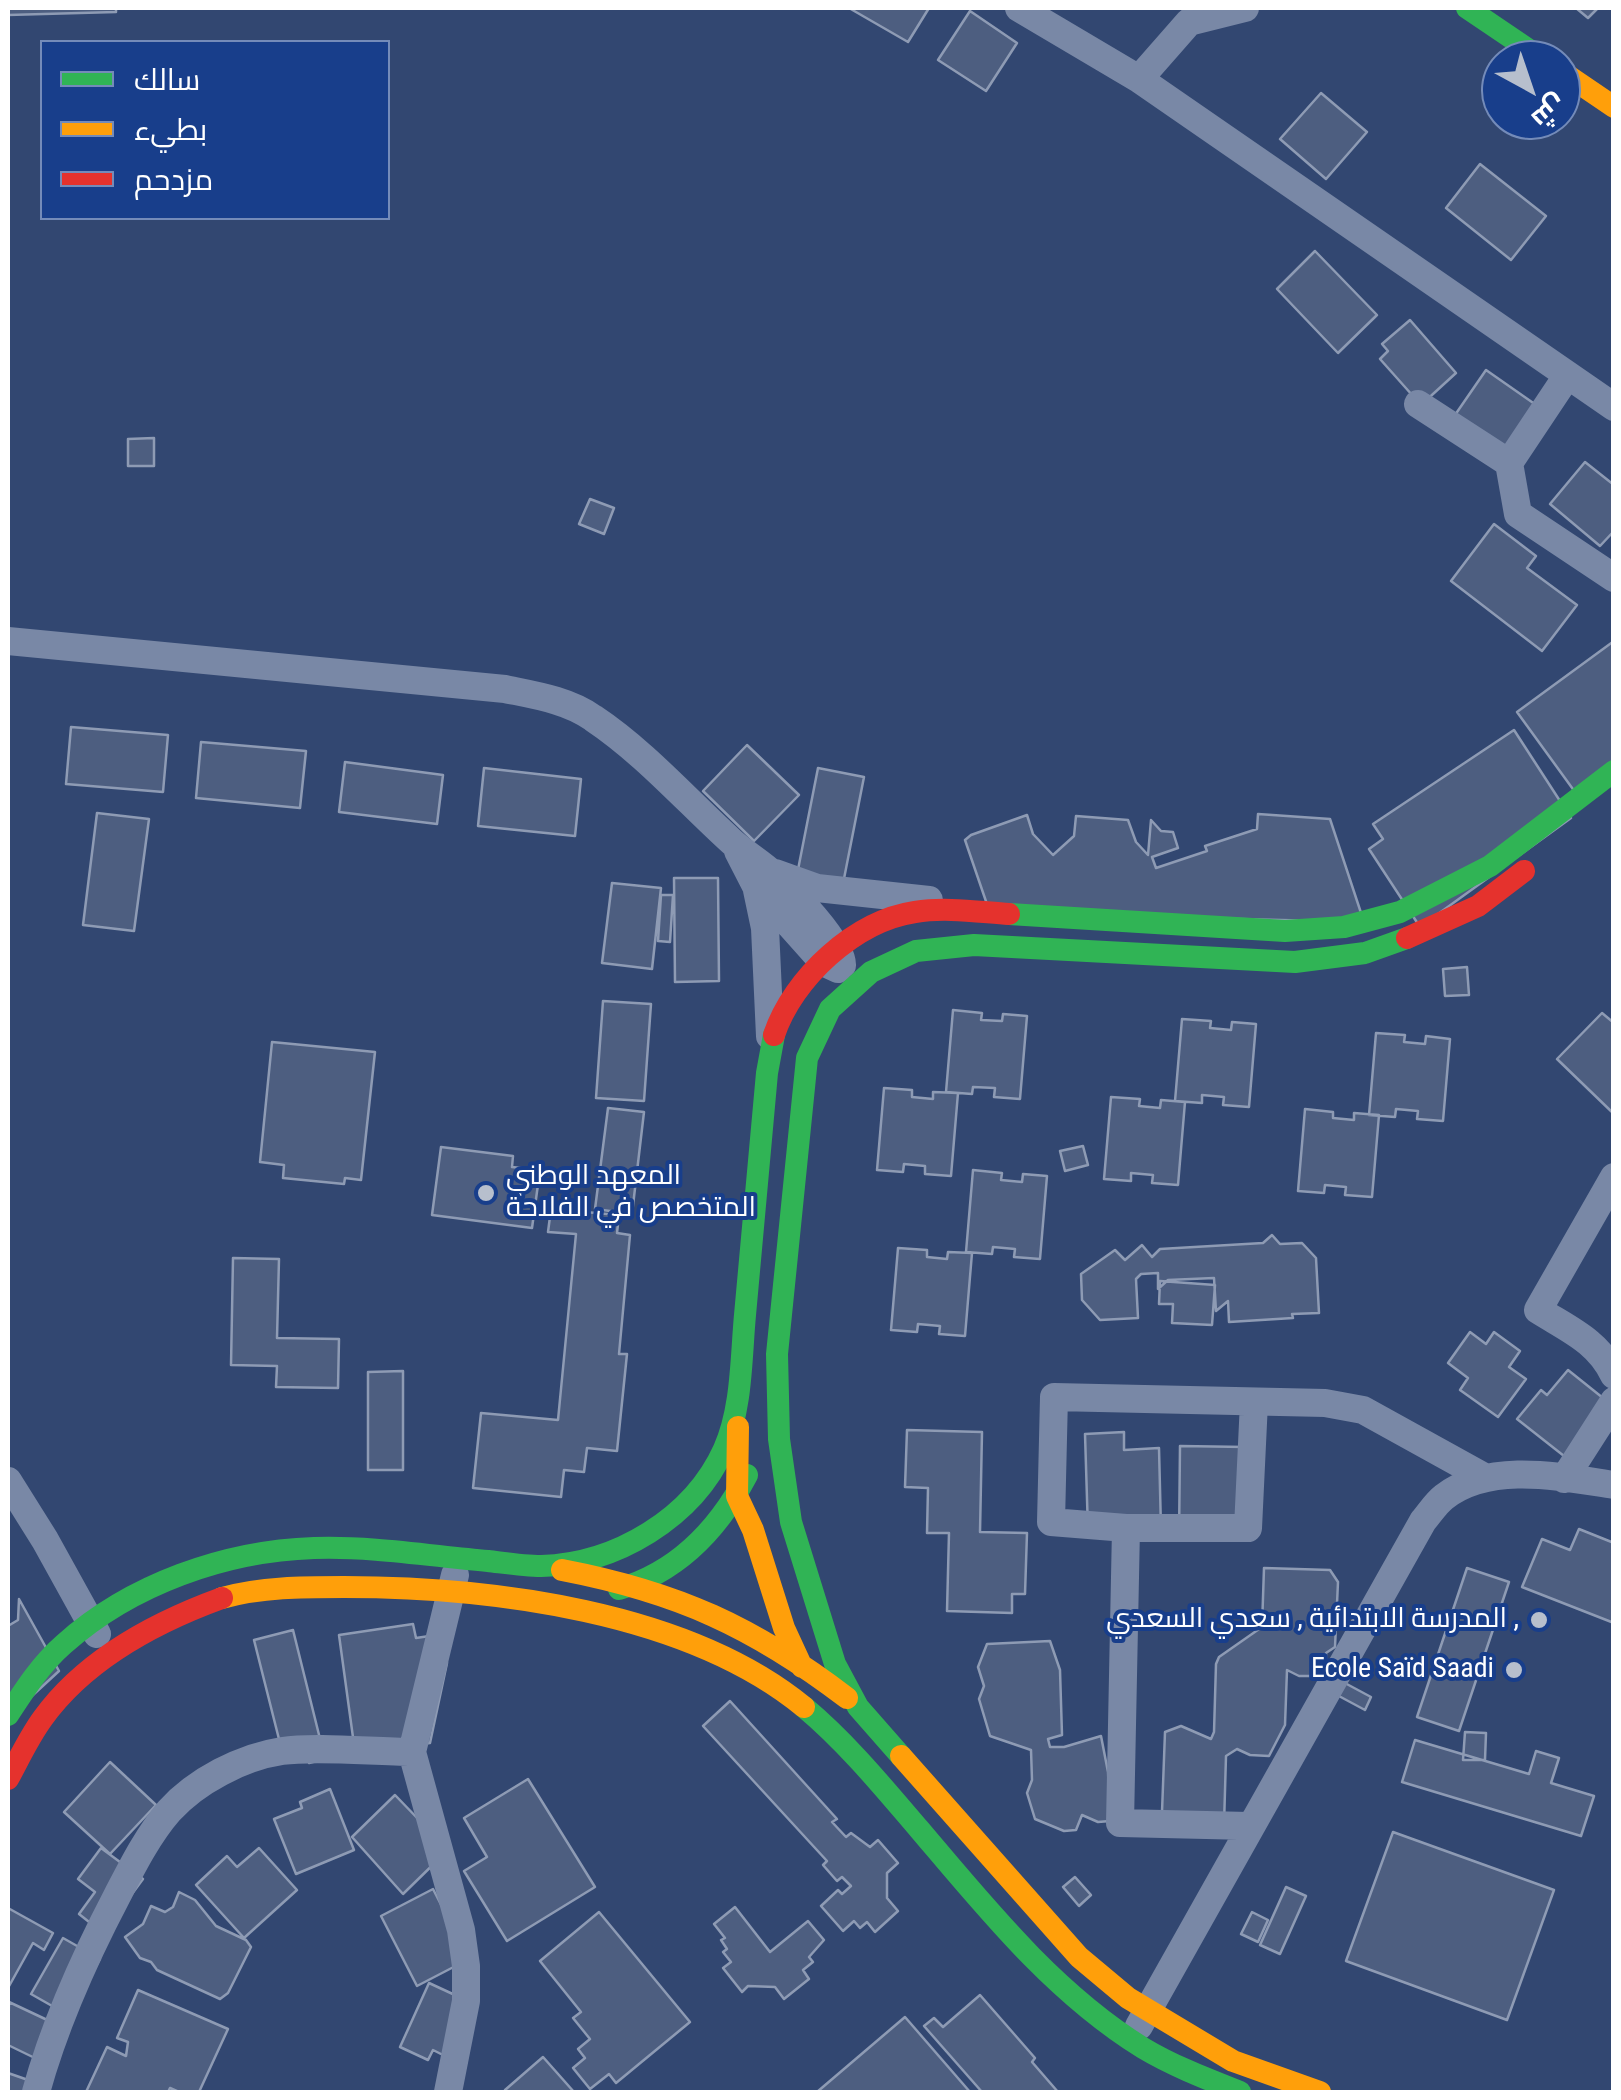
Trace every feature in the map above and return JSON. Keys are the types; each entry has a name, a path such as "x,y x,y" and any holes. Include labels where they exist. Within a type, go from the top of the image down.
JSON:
{"street":[{"path":"1020,8 1140,78 1614,406"},
{"path":"1140,78 1189,22 1245,8"},
{"path":"1467,8 1514,40"},
{"path":"1581,85 1614,107"},
{"path":"1567,376 1509,463 1518,514 1614,578"},
{"path":"1418,404 1509,463"},
{"path":"8,641 505,688 555,700 590,715 640,756 736,846 835,961 842,981 806,1058 777,1354 779,1440 791,1522 835,1664 858,1706"},
{"path":"1240,2092 1187,2072 1132,2041 1066,1990 1009,1934 831,1728 816,1703 784,1628 753,1530 737,1496 737,1398 776,1028 793,996 874,927 910,913 948,910 1285,930 1344,927 1400,912 1490,866 1614,771"},
{"path":"830,1009 872,972 916,951 974,945 1295,962 1365,953 1425,932 1478,906 1538,861"},
{"path":"762,879 896,898 925,898 948,910"},
{"path":"762,879 771,1051"},
{"path":"835,961 872,972"},
{"path":"1614,1177 1538,1310 1590,1342 1605,1356 1614,1375"},
{"path":"1254,1402 1248,1528 1126,1528 1051,1522 1054,1397 1325,1403 1363,1410 1486,1478"},
{"path":"540,1566 576,1563 618,1550 663,1525 702,1487 724,1448 737,1398"},
{"path":"1564,1479 1614,1401"},
{"path":"541,1605 637,1586 676,1560 709,1530 737,1496 778,1406"},
{"path":"1132,2041 1424,1521 1442,1498 1472,1481 1503,1475 1614,1486"},
{"path":"8,1481 110,1657"},
{"path":"1126,1528 1120,1823 1250,1826"},
{"path":"8,1715 48,1658 91,1623 159,1582 201,1566 254,1555 313,1548 459,1559 540,1566 637,1586 695,1605 799,1660 858,1706 1078,1957 1146,2010 1233,2061 1320,2092"},
{"path":"448,2092 466,2001 466,1966 461,1930 412,1752 459,1559"},
{"path":"8,1779 43,1717 126,1644 171,1619 224,1597 284,1588 374,1585 451,1592 626,1623 710,1652 776,1686 831,1728"},
{"path":"36,2092 47,2051 86,1956 134,1862 170,1811 202,1784 238,1764 282,1751 412,1752"}],"building":[{"path":"8,8 116,8 116,12 8,15"},
{"path":"849,8 929,8 908,42"},
{"path":"1576,8 1598,8 1588,18"},
{"path":"970,11 1017,43 986,91 938,60"},
{"path":"1321,93 1367,132 1326,179 1280,139"},
{"path":"1480,164 1546,216 1511,260 1446,208"},
{"path":"1315,251 1377,315 1338,353 1277,289"},
{"path":"1410,320 1456,373 1421,405 1380,359 1388,351 1382,344"},
{"path":"1486,370 1539,407 1508,452 1455,415"},
{"path":"154,438 154,466 128,466 128,439"},
{"path":"1585,462 1614,485 1614,531 1600,546 1550,504"},
{"path":"590,499 614,508 604,534 579,524"},
{"path":"1494,524 1536,556 1527,568 1577,605 1542,651 1451,581"},
{"path":"1614,641 1614,778 1575,792 1517,712"},
{"path":"71,727 168,735 163,792 66,784"},
{"path":"1514,730 1571,818 1420,927 1369,849 1383,839 1373,824"},
{"path":"201,742 306,751 300,808 196,798"},
{"path":"747,745 799,795 754,841 703,791"},
{"path":"345,762 443,775 437,824 339,812"},
{"path":"484,768 581,779 575,836 478,826"},
{"path":"818,768 864,777 840,899 794,890"},
{"path":"97,813 149,819 134,931 83,925"},
{"path":"1258,814 1330,819 1364,922 990,913 965,840 1027,815 1033,834 1053,855 1074,836 1076,816 1128,820 1136,842 1148,855 1151,820 1161,831 1173,832 1178,848 1152,857 1156,868 1257,829"},
{"path":"674,878 718,878 719,981 675,982"},
{"path":"612,883 661,888 652,969 602,963"},
{"path":"661,895 673,895 670,942 658,941"},
{"path":"1467,967 1469,995 1445,996 1443,969"},
{"path":"603,1001 651,1004 644,1101 596,1098"},
{"path":"953,1010 982,1013 981,1020 1002,1021 1003,1014 1027,1016 1020,1099 994,1097 995,1088 973,1087 972,1094 946,1092"},
{"path":"1602,1013 1614,1023 1614,1114 1557,1059"},
{"path":"1182,1019 1211,1021 1210,1028 1231,1030 1232,1022 1256,1024 1249,1107 1223,1105 1224,1097 1202,1095 1202,1103 1175,1101"},
{"path":"1376,1033 1405,1035 1404,1042 1425,1044 1426,1036 1450,1039 1443,1121 1417,1119 1418,1111 1396,1109 1395,1117 1369,1115"},
{"path":"272,1042 375,1052 361,1180 345,1178 344,1184 283,1178 284,1165 260,1162"},
{"path":"884,1088 912,1090 912,1097 933,1099 933,1092 958,1093 951,1176 925,1174 925,1166 904,1164 903,1172 877,1170"},
{"path":"1111,1097 1140,1099 1139,1106 1160,1108 1161,1100 1185,1102 1178,1185 1152,1183 1153,1175 1131,1173 1131,1181 1104,1179"},
{"path":"608,1108 644,1112 632,1214 595,1209"},
{"path":"1305,1109 1333,1112 1333,1118 1354,1120 1354,1113 1379,1115 1372,1197 1345,1195 1346,1187 1325,1185 1324,1193 1298,1191"},
{"path":"1083,1146 1088,1165 1065,1171 1060,1151"},
{"name":"المعهد الوطني المتخصص في الفلاحة","path":"441,1147 513,1156 512,1167 540,1170 532,1228 432,1215"},
{"path":"973,1170 1002,1173 1001,1180 1022,1182 1023,1174 1047,1176 1040,1259 1014,1257 1015,1249 993,1247 992,1254 966,1252"},
{"path":"551,1209 619,1215 617,1233 630,1235 619,1354 627,1354 617,1451 587,1448 584,1472 564,1470 561,1497 473,1488 481,1413 558,1420 576,1234 548,1232"},
{"path":"1272,1235 1280,1244 1302,1243 1316,1258 1319,1313 1229,1322 1228,1301 1216,1311 1214,1278 1168,1280 1158,1289 1158,1273 1141,1274 1136,1279 1138,1318 1100,1320 1082,1300 1081,1274 1115,1250 1125,1260 1142,1245 1152,1257 1160,1249 1263,1243"},
{"path":"898,1248 927,1250 927,1257 947,1259 948,1252 972,1253 965,1336 939,1334 940,1326 918,1324 917,1332 891,1330"},
{"path":"233,1258 279,1259 277,1338 339,1339 338,1388 276,1387 277,1366 231,1365"},
{"path":"1160,1281 1215,1285 1212,1325 1172,1323 1173,1304 1159,1304"},
{"path":"1470,1332 1486,1344 1494,1332 1520,1351 1509,1367 1526,1379 1498,1417 1460,1390 1468,1378 1448,1363"},
{"path":"1568,1370 1608,1402 1564,1456 1517,1419 1541,1390 1547,1395"},
{"path":"403,1371 403,1470 368,1470 368,1372"},
{"path":"907,1430 982,1432 980,1532 1027,1533 1025,1594 1012,1594 1012,1613 947,1611 949,1533 927,1533 928,1488 905,1487"},
{"path":"1124,1432 1124,1450 1159,1448 1161,1529 1088,1531 1085,1434"},
{"path":"1180,1446 1246,1447 1244,1530 1179,1540"},
{"path":"1579,1529 1614,1543 1614,1623 1522,1587 1542,1539 1570,1550"},
{"path":"1264,1568 1330,1570 1338,1582 1335,1647 1326,1653 1326,1676 1299,1676 1287,1670 1285,1725 1269,1756 1250,1755 1237,1749 1226,1756 1224,1825 1162,1812 1165,1732 1181,1726 1211,1739 1216,1664 1219,1657 1262,1627"},
{"path":"1467,1568 1509,1582 1459,1731 1417,1717"},
{"path":"19,1599 59,1671 8,1718 8,1626 18,1620"},
{"path":"413,1624 416,1638 443,1634 447,1663 430,1743 355,1752 339,1635"},
{"path":"293,1630 325,1759 309,1763 307,1753 284,1759 254,1640"},
{"path":"1050,1641 1060,1670 1062,1735 1048,1739 1050,1747 1101,1736 1108,1772 1110,1821 1098,1822 1082,1815 1076,1830 1064,1831 1035,1819 1027,1793 1032,1780 1031,1750 990,1736 979,1699 984,1686 978,1667 987,1644"},
{"path":"1343,1682 1371,1697 1365,1710 1337,1695"},
{"path":"730,1701 837,1819 832,1822 846,1837 851,1833 870,1847 878,1840 898,1863 887,1873 887,1898 898,1911 875,1932 867,1922 860,1928 854,1921 843,1931 821,1906 838,1890 842,1894 851,1886 842,1877 837,1881 823,1865 827,1861 703,1726"},
{"path":"1465,1732 1486,1733 1485,1760 1463,1760"},
{"path":"1415,1740 1529,1774 1536,1751 1559,1758 1551,1783 1594,1796 1581,1836 1402,1782"},
{"path":"110,1762 156,1805 110,1854 64,1812"},
{"path":"528,1779 595,1887 507,1941 464,1871 487,1857 464,1818"},
{"path":"330,1789 354,1850 296,1874 274,1819 302,1808 300,1802"},
{"path":"395,1795 448,1850 403,1894 352,1837"},
{"path":"1393,1832 1554,1890 1507,2020 1346,1961"},
{"path":"101,1848 143,1879 103,1933 79,1914 95,1892 78,1879"},
{"path":"259,1848 297,1890 244,1938 196,1885 227,1856 237,1867"},
{"path":"1075,1877 1091,1895 1079,1906 1063,1887"},
{"path":"1286,1887 1306,1896 1280,1954 1260,1945"},
{"path":"433,1889 469,1959 417,1986 381,1916"},
{"path":"179,1892 195,1900 216,1926 246,1940 251,1947 228,1993 220,1999 157,1970 151,1962 140,1958 125,1937 143,1924 151,1906 165,1912 173,1907"},
{"path":"735,1907 770,1952 808,1921 824,1940 809,1957 813,1962 803,1970 809,1979 784,1999 775,1987 748,1986 742,1992 723,1968 731,1962 723,1952 727,1949 721,1940 725,1938 714,1924"},
{"path":"8,1908 53,1933 44,1950 33,1943 8,1988"},
{"path":"599,1912 690,2022 616,2083 609,2074 590,2089 573,2068 585,2058 578,2049 590,2039 573,2018 581,2012 540,1961"},
{"path":"1252,1912 1268,1920 1258,1942 1241,1934"},
{"path":"63,1938 100,1959 68,2015 31,1994"},
{"path":"429,1983 470,2002 445,2056 433,2050 428,2060 400,2047"},
{"path":"138,1990 228,2029 199,2092 170,2088 168,2092 86,2092 107,2047 126,2056 128,2042 117,2038"},
{"path":"980,1995 1035,2058 1032,2062 1058,2092 982,2092 924,2026 934,2018 943,2027"},
{"path":"9,2002 60,2026 43,2062 8,2045"},
{"path":"905,2017 970,2092 817,2092"},
{"path":"543,2057 574,2092 505,2090"},
{"path":"8,2073 31,2081 27,2092 8,2092"}],"traffic: fast":[{"path":"1467,8 1514,40"},
{"path":"1009,914 1285,931 1344,927 1400,912 1490,866 1614,771"},
{"path":"901,1756 858,1707 835,1664 791,1522 779,1439 777,1354 807,1058 830,1009 871,972 916,951 974,945 1295,962 1365,953 1407,938"},
{"path":"8,1715 48,1660 90,1623 149,1588 213,1564 280,1551 336,1548 541,1566 597,1557 649,1533 672,1516 710,1474 724,1449 734,1417 767,1073 774,1035"},
{"path":"619,1589 660,1571 695,1546 723,1513 747,1475"},
{"path":"804,1707 864,1766 1023,1948 1080,2002 1154,2055 1240,2092"}],"traffic: slow":[{"path":"1581,85 1614,107"},
{"path":"738,1427 737,1496 802,1667"},
{"path":"562,1570 642,1589 713,1616 779,1651 847,1698"},
{"path":"222,1598 282,1588 401,1588 461,1592 585,1611 703,1648 757,1674 804,1707"},
{"path":"901,1756 1079,1957 1128,1998 1233,2061 1320,2092"}],"traffic: jam":[{"path":"1407,938 1478,906 1524,871"},
{"path":"774,1035 783,1014 811,973 870,927 915,912 1009,914"},
{"path":"8,1779 43,1718 79,1678 147,1631 222,1598"}],"place":[{"name":"المعهد الوطني المتخصص في الفلاحة","path":"486,1193"},
{"name":"المدرسة الابتدائية , سعدي السعدي ,","path":"1539,1620"},
{"name":"Ecole Saïd Saadi","path":"1514,1670"}]}
